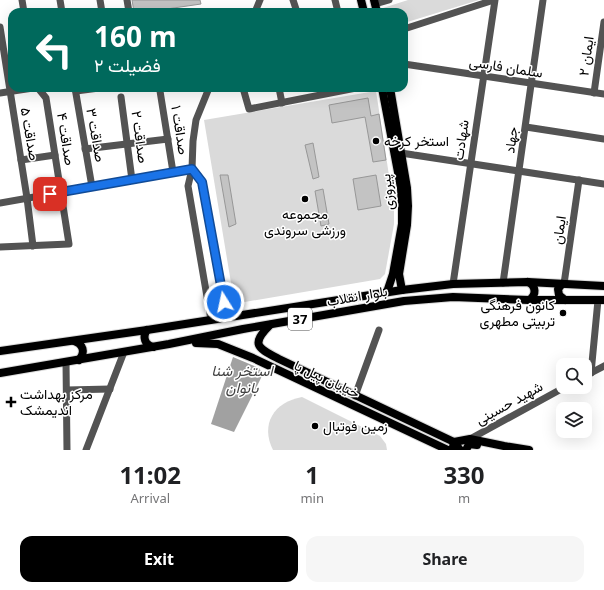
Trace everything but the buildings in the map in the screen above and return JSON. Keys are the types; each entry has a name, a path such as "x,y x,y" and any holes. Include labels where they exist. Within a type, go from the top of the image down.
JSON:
{"main road":[{"name":"پیروزی","path":"383,92 401,188 402,206 402,224 393,274 387,292"},
{"name":"پیروزی","path":"391,92 407,188 407,225 399,274 402,290"},
{"name":"بلوار انقلاب","path":"0,351 226,318 387,292 453,284 528,282 604,286"},
{"path":"528,282 533,285 535,291 529,300"},
{"path":"563,284 560,286 558,292 560,297 566,300"},
{"name":"بلوار انقلاب","path":"0,373 153,347 404,301 453,297 529,300 601,300"},
{"path":"253,358 254,349 258,346 258,340 262,333 270,325"},
{"path":"146,330 145,340 149,346 153,347"},
{"path":"74,341 82,347 83,354 79,360"},
{"name":"خیابان پیل پا","path":"169,344 206,342 218,344 253,358 448,450"},
{"name":"خیابان پیل پا","path":"258,346 261,350 460,450"},
{"path":"468,444 505,450"},
{"path":"453,446 468,444 504,446 529,450"}],"street":[{"path":"375,5 389,0"},
{"path":"408,28 495,0"},
{"name":"شهادت","path":"453,284 495,0"},
{"name":"جهاد","path":"503,282 520,171 543,0"},
{"name":"ایمان ۲","path":"594,93 602,58 604,23"},
{"name":"صداقت ۵","path":"0,27 8,85"},
{"name":"سلمان فارسی","path":"408,65 604,94"},
{"path":"0,93 9,92"},
{"name":"صداقت ۵","path":"9,92 28,198 33,246"},
{"name":"صداقت ۴","path":"33,246 69,244 46,98 41,92"},
{"name":"صداقت ۳","path":"75,92 92,187"},
{"name":"صداقت ۱","path":"160,92 173,172"},
{"path":"207,92 196,120 193,141 192,169 188,186 211,320"},
{"path":"244,92 249,109 318,92"},
{"path":"280,92 282,102"},
{"name":"صداقت ۲","path":"121,97 132,180"},
{"path":"526,127 604,139"},
{"path":"85,149 168,139"},
{"path":"401,153 604,184"},
{"path":"21,160 54,156"},
{"path":"0,203 192,169"},
{"path":"192,169 202,182 226,318"},
{"name":"ایمان","path":"563,284 579,180"},
{"path":"0,247 33,246"},
{"path":"591,358 601,300"},
{"path":"208,306 219,306 224,302"},
{"path":"355,396 379,330"},
{"path":"86,450 124,352"},
{"path":"66,362 67,450"},
{"path":"592,372 604,366"},
{"path":"67,390 110,389"},
{"name":"شهید حسینی","path":"468,444 556,392"}],"shaded area":[{"path":"408,0 479,0 408,22 408,8 383,8"},
{"name":"مجموعه ورزشی سروندی","path":"376,92 394,208 394,224 385,274 380,279 239,303 234,301 204,120"},
{"name":"زمین فوتبال","path":"302,397 380,436 386,444 387,450 273,450 269,440 268,431 272,416 277,409 284,404"}],"water":[{"name":"استخر شنا بانوان","path":"233,357 259,368 263,374 234,432 211,424"}],"place":[{"name":"استخر کرخه","path":"376,141"},
{"name":"مجموعه ورزشی سروندی","path":"305,199"},
{"name":"کانون فرهنگی تربیتی مطهری","path":"563,313"},
{"name":"مرکز بهداشت اندیمشک","path":"11,402"},
{"name":"زمین فوتبال","path":"315,426"}],"route":[{"path":"50,194 192,169 202,182 224,302"}]}
